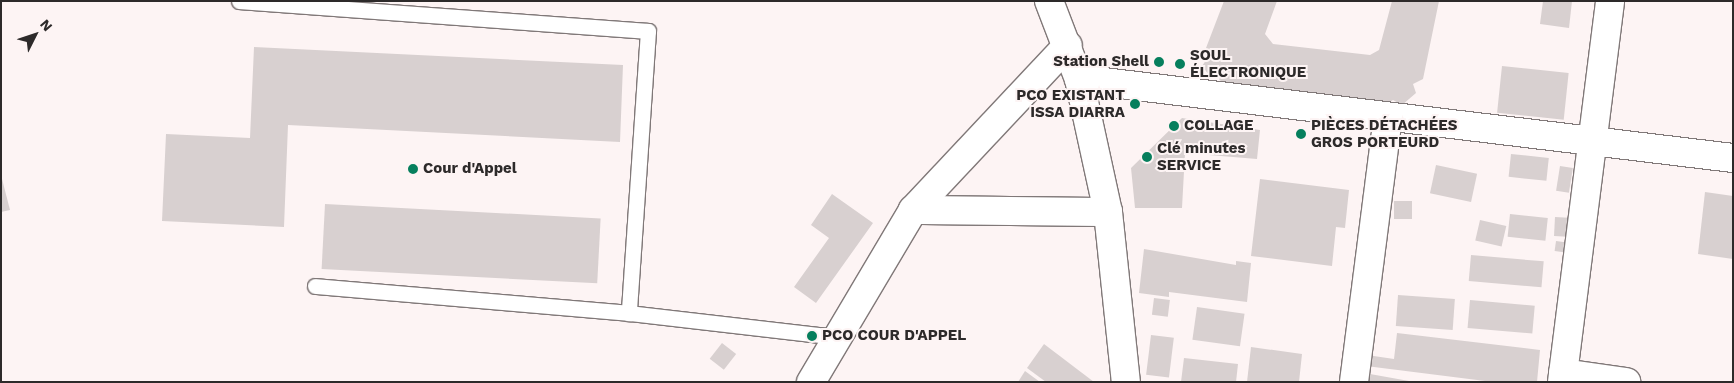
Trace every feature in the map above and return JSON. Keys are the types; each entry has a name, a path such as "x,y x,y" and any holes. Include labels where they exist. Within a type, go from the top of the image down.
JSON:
{"street":[{"path":"1610,1 1562,377 1626,382"},
{"path":"1054,5 1079,79 1108,212 1126,382"},
{"path":"811,382 913,210 1068,44"},
{"path":"1079,79 1388,118 1733,158"},
{"path":"1354,382 1388,118"},
{"path":"913,210 1108,212"}],"lane":[{"path":"239,1 411,8 648,31 629,313"},
{"path":"315,286 629,313 838,337"}],"building":[{"path":"1224,1 1277,1 1265,34 1273,44 1370,55 1379,50 1392,1 1439,1 1423,79 1413,84 1416,93 1402,105 1393,100 1383,107 1226,87 1219,79 1212,79 1202,66 1209,56 1206,48"},
{"path":"1543,1 1572,1 1569,28 1540,24"},
{"path":"254,47 623,65 620,142 288,125 284,227 162,221 166,134 250,138"},
{"path":"1502,66 1569,73 1564,120 1497,113"},
{"path":"1182,118 1260,130 1257,159 1185,153 1182,208 1135,208 1131,168"},
{"path":"1511,154 1549,158 1546,181 1509,177"},
{"path":"1436,165 1477,174 1471,202 1430,193"},
{"path":"1560,166 1573,168 1569,193 1556,191"},
{"path":"1,175 10,210 1,212"},
{"path":"1260,179 1349,190 1345,228 1336,227 1332,266 1251,256"},
{"path":"1705,192 1733,196 1733,259 1698,254"},
{"path":"832,194 873,223 816,303 794,287 829,238 811,225"},
{"path":"1394,201 1412,201 1412,219 1394,219"},
{"path":"325,204 601,218 597,283 322,269"},
{"path":"1510,214 1548,218 1545,241 1508,237"},
{"path":"1555,217 1573,218 1572,237 1554,236"},
{"path":"1480,220 1506,226 1502,247 1475,240"},
{"path":"1556,241 1571,243 1569,253 1555,251"},
{"path":"1144,249 1236,265 1236,261 1251,263 1247,302 1169,292 1169,297 1139,293"},
{"path":"1471,255 1544,261 1541,287 1469,281"},
{"path":"1398,295 1455,299 1453,330 1396,326"},
{"path":"1154,298 1170,300 1168,317 1152,315"},
{"path":"1470,300 1535,306 1532,334 1468,328"},
{"path":"1197,307 1245,314 1240,346 1192,340"},
{"path":"1397,333 1540,350 1537,382 1493,382 1366,366 1367,355 1394,359"},
{"path":"1151,335 1174,338 1169,378 1146,375"},
{"path":"722,343 736,354 724,370 710,359"},
{"path":"1044,344 1094,382 1046,382 1027,368"},
{"path":"1251,347 1302,354 1299,382 1247,382"},
{"path":"1184,358 1238,364 1236,382 1181,382"},
{"path":"1025,371 1040,382 1018,382"},
{"path":"1370,374 1409,381 1409,382 1369,382"}],"place":[{"name":"Station Shell","path":"1159,62"},
{"name":"SOUL ÉLECTRONIQUE","path":"1180,64"},
{"name":"PCO EXISTANT ISSA DIARRA","path":"1135,104"},
{"name":"COLLAGE","path":"1174,126"},
{"name":"PIÈCES DÉTACHÉES GROS PORTEURD","path":"1301,134"},
{"name":"Clé minutes SERVICE","path":"1147,157"},
{"name":"Cour d'Appel","path":"413,169"},
{"name":"PCO COUR D'APPEL","path":"812,336"}]}
